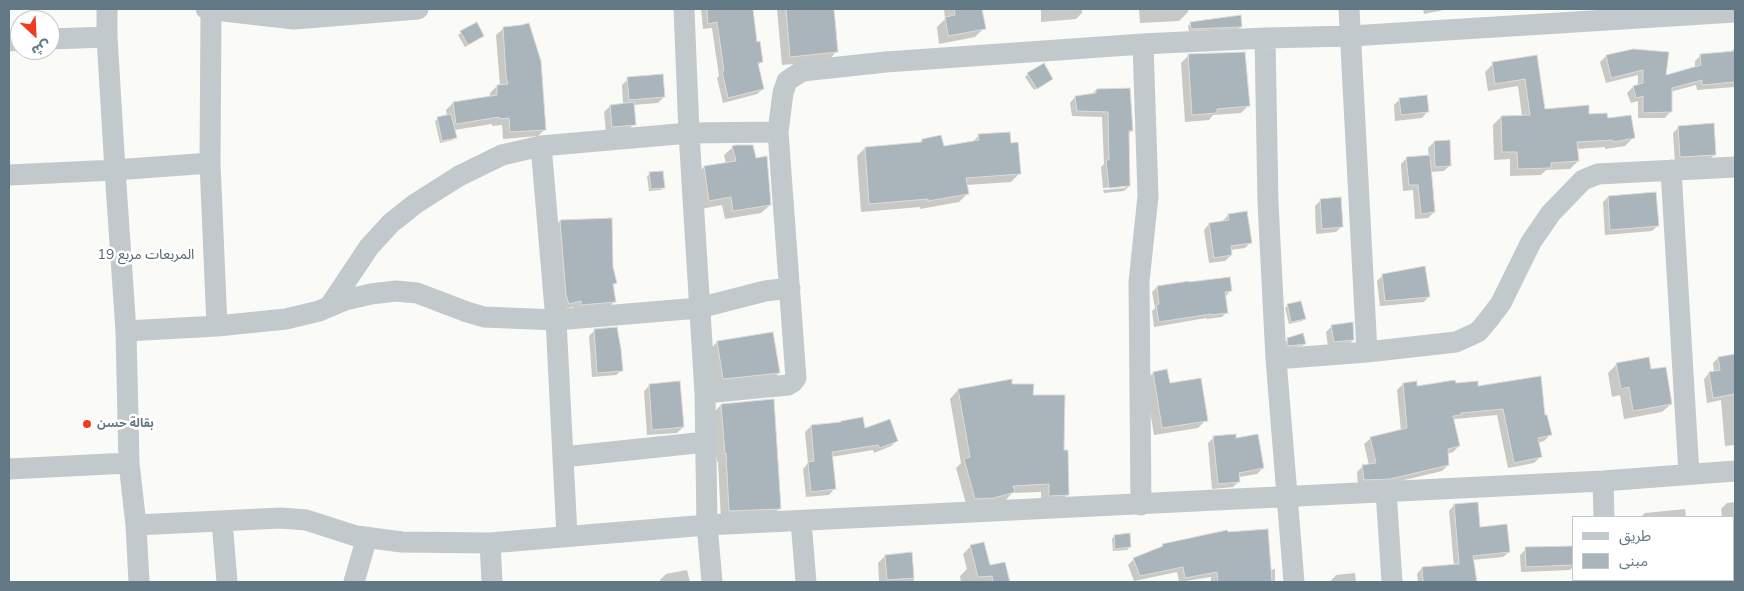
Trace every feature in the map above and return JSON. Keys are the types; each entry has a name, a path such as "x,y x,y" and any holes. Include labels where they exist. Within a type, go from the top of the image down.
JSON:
{"street":[{"path":"107,9 107,37 126,331 129,463 136,525 139,582"},
{"path":"217,326 210,164 209,10 294,19 418,9"},
{"path":"684,9 688,132 705,393 707,525 712,582"},
{"path":"1349,9 1367,352"},
{"path":"705,393 788,385 796,378 778,132 783,93 787,81 802,72 886,62 1143,44 1351,36 1735,12"},
{"path":"60,39 107,37"},
{"path":"1265,38 1268,203 1276,359 1294,582"},
{"path":"1141,505 1139,282 1148,196 1143,44"},
{"path":"329,307 369,247 391,223 415,204 459,176 502,155 540,146 688,132 778,132"},
{"path":"540,146 556,320 567,536"},
{"path":"9,175 210,164"},
{"path":"1276,359 1367,352 1456,342 1478,332 1501,303 1531,242 1546,220 1583,180 1598,174 1735,167"},
{"path":"1671,170 1690,474"},
{"path":"126,331 217,326 286,318 329,307 345,300 396,291 417,293 484,317 556,320 699,308 765,291 790,288"},
{"path":"563,457 706,442"},
{"path":"9,470 129,463"},
{"path":"136,525 281,518 306,520 356,536 402,542 490,543 707,525 1141,505 1386,490 1602,481 1735,471"},
{"path":"1602,481 1604,516"},
{"path":"1386,490 1392,582"},
{"path":"222,521 227,582"},
{"path":"801,521 806,582"},
{"path":"354,582 367,537"},
{"path":"490,543 492,582"}],"building":[{"path":"707,9 753,9 757,42 760,41 763,62 758,63 764,89 728,98 722,71 724,71 717,22 708,24"},
{"path":"786,9 834,9 838,52 790,57"},
{"path":"954,9 982,9 986,29 948,36 945,17 955,15"},
{"path":"1241,15 1242,27 1191,29 1190,22"},
{"path":"477,22 484,36 468,45 460,31"},
{"path":"529,23 541,61 546,130 510,132 509,118 499,119 499,117 456,124 453,102 497,95 497,85 508,84 503,27"},
{"path":"1633,49 1669,52 1666,75 1701,65 1700,54 1735,51 1735,82 1702,85 1702,80 1672,88 1672,112 1643,113 1643,96 1636,98 1633,86 1643,83 1643,70 1611,78 1606,55"},
{"path":"1245,52 1250,106 1217,109 1217,113 1192,115 1188,54"},
{"path":"1537,55 1545,109 1589,105 1589,114 1607,113 1608,118 1631,115 1635,138 1613,142 1613,140 1577,142 1579,161 1551,163 1551,168 1518,169 1517,152 1502,152 1501,116 1530,115 1525,79 1495,84 1492,62"},
{"path":"1044,63 1053,79 1037,89 1027,73"},
{"path":"663,74 665,97 629,100 627,77"},
{"path":"1130,88 1133,131 1129,131 1130,186 1109,188 1106,160 1109,160 1108,112 1077,111 1075,96 1096,93 1096,89"},
{"path":"1427,95 1429,112 1401,115 1399,98"},
{"path":"634,102 636,125 612,127 610,105"},
{"path":"451,114 457,138 442,141 437,117"},
{"path":"1714,123 1716,155 1680,157 1678,126"},
{"path":"1010,132 1011,143 1018,142 1021,174 966,178 969,194 928,201 928,199 869,204 865,147 922,142 922,139 941,135 944,146 979,140 978,134"},
{"path":"1450,140 1451,166 1435,167 1434,141"},
{"path":"753,145 756,158 767,156 771,205 733,211 731,197 709,201 704,166 736,161 732,146"},
{"path":"1430,155 1435,212 1421,214 1418,185 1409,185 1406,157"},
{"path":"663,171 665,188 651,189 649,172"},
{"path":"1656,192 1659,226 1610,230 1608,196"},
{"path":"1341,197 1343,227 1322,229 1320,199"},
{"path":"1247,211 1252,243 1231,246 1232,255 1214,258 1209,223 1229,220 1228,214"},
{"path":"612,218 613,267 617,283 613,284 616,302 581,305 581,301 569,304 566,295 560,220"},
{"path":"1425,266 1430,297 1385,301 1382,274"},
{"path":"1230,277 1232,291 1225,292 1228,313 1159,322 1156,305 1159,304 1157,286"},
{"path":"1301,301 1306,319 1291,322 1287,304"},
{"path":"1353,322 1354,340 1334,342 1331,325"},
{"path":"617,327 623,371 597,373 594,329"},
{"path":"773,332 780,373 723,379 717,341"},
{"path":"1303,333 1306,344 1288,346 1287,338"},
{"path":"1735,354 1735,394 1713,398 1709,372 1720,370 1718,357"},
{"path":"1649,357 1651,369 1666,367 1672,404 1633,411 1629,387 1621,389 1616,363"},
{"path":"1167,369 1170,383 1201,378 1208,421 1162,428 1153,372"},
{"path":"1541,376 1545,415 1547,415 1552,435 1538,438 1542,457 1514,463 1503,409 1461,413 1461,415 1453,416 1460,446 1448,449 1449,465 1390,479 1364,480 1362,465 1376,463 1370,437 1407,428 1403,383 1417,381 1417,386 1455,380 1456,383 1478,381 1478,386"},
{"path":"1012,379 1012,384 1034,384 1033,395 1065,395 1064,450 1068,450 1069,495 1049,496 1049,484 1013,486 1015,492 994,498 975,499 964,459 970,457 958,389"},
{"path":"680,381 684,427 652,430 649,384"},
{"path":"774,399 781,509 729,511 721,404"},
{"path":"863,417 865,428 890,419 898,441 880,448 878,445 832,452 836,489 811,492 808,462 814,461 811,425 841,422"},
{"path":"1236,434 1236,438 1258,434 1264,468 1239,473 1240,482 1218,484 1213,436"},
{"path":"1478,502 1480,527 1507,524 1510,552 1473,556 1477,582 1423,582 1422,567 1459,564 1454,504"},
{"path":"1268,529 1272,582 1218,582 1217,572 1185,578 1183,567 1140,576 1133,558 1163,546 1162,544 1227,530 1228,532"},
{"path":"1130,533 1131,547 1115,549 1114,535"},
{"path":"984,542 990,565 1005,562 1010,582 993,582 992,576 978,577 970,545"},
{"path":"1572,546 1572,565 1526,567 1525,547"},
{"path":"912,552 914,578 887,580 885,555"}],"place":[{"name":"بقالة حسن","path":"87,424"}],"district":[{"name":"المربعات مربع 19","path":"146,256"}]}
